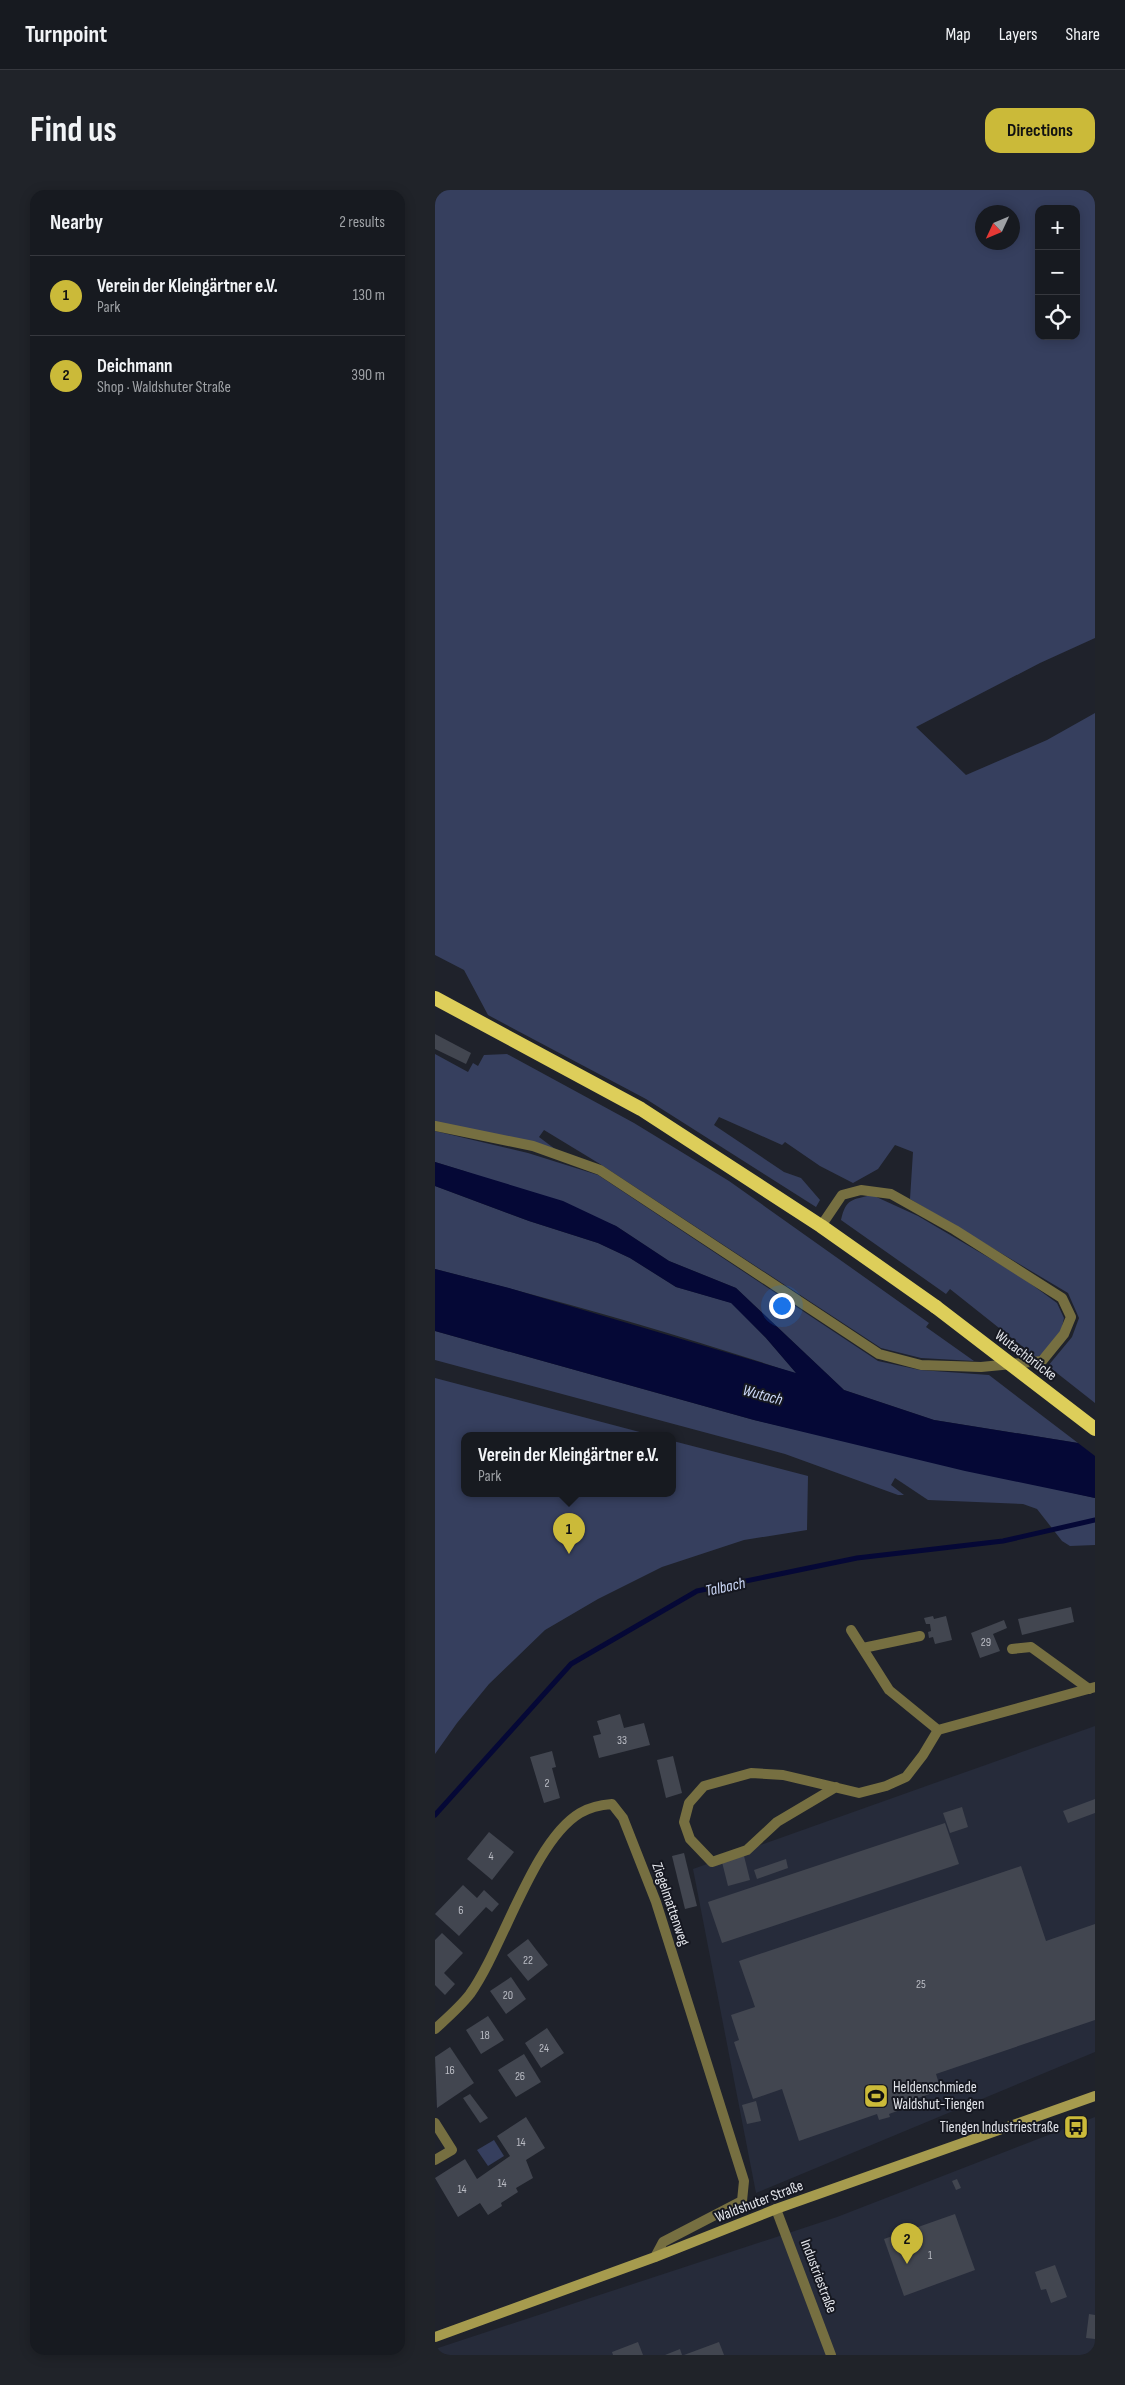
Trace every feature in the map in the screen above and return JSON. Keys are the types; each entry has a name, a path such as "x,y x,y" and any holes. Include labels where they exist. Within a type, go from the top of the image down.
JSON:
{"highway":[{"name":"Wutachbrücke","path":"435,998 641,1109 821,1226 936,1307 1095,1429"}],"main road":[{"name":"Waldshuter Straße","path":"435,2337 655,2257 776,2209 1095,2096"}],"street":[{"path":"435,1126 533,1146 600,1170 879,1354 921,1364 964,1367 1042,1361 1064,1334 1071,1317 1062,1298 955,1230 891,1194 861,1190 842,1196 821,1226"},
{"path":"851,1630 889,1690 938,1730"},
{"path":"863,1648 920,1636"},
{"path":"1012,1649 1031,1647 1092,1688"},
{"path":"837,1787 777,1822 747,1850 712,1862 690,1839 684,1822 689,1803 704,1786 751,1773 783,1775 812,1783 837,1787 859,1793 887,1786 906,1777 923,1755 938,1730 1092,1688"},
{"name":"Ziegelmattenweg","path":"435,2029 455,2012 470,1994 535,1868 559,1832 578,1814 593,1806 612,1804 623,1818 656,1902 744,2181 742,2201 663,2242 655,2257"},
{"path":"435,2124 452,2150 435,2160"},
{"name":"Industriestraße","path":"776,2209 831,2355"}],"shaded area":[{"path":"435,190 1095,190 1095,638 1040,663 916,727 966,775 1047,740 1095,713 1095,1403 1048,1366 1072,1337 1079,1318 1068,1293 910,1199 913,1152 895,1145 878,1169 853,1183 820,1166 785,1142 782,1145 719,1117 714,1125 784,1172 801,1178 820,1200 816,1207 646,1099 488,1015 464,970 435,955"},
{"path":"435,1054 468,1072 473,1063 478,1066 484,1055 507,1054 634,1123 729,1181 929,1323 926,1327 974,1361 921,1358 881,1348 600,1164 544,1130 539,1137 555,1149 435,1122"},
{"path":"435,1131 528,1153 598,1175 878,1361 920,1370 989,1375 1078,1443 934,1420 844,1390 736,1288 669,1261 616,1226 435,1162"},
{"path":"435,1186 529,1221 598,1243 630,1258 676,1287 732,1303 797,1374 617,1318 435,1269"},
{"path":"872,1195 918,1216 1020,1276 1057,1303 1064,1318 1061,1331 1052,1346 1037,1358 950,1289 946,1294 841,1220 845,1208 851,1201"},
{"path":"435,1331 754,1420 1095,1498 1095,1545 1070,1546 1062,1541 1037,1509 1023,1504 928,1500 895,1478 891,1485 904,1495 898,1495 785,1454 435,1360"},
{"path":"435,1378 640,1432 461,1432 461,1497 676,1497 676,1442 808,1476 807,1530 744,1540 662,1567 598,1599 545,1630 489,1684 457,1723 435,1754"},
{"path":"1095,1726 1095,2052 756,2193 693,1869"},
{"path":"1095,2117 1095,2355 435,2355 435,2349 837,2217"},
{"path":"494,2140 504,2156 488,2166 477,2150"}],"water":[{"name":"Wutach","path":"435,1162 563,1201 616,1226 669,1261 736,1288 844,1390 934,1420 1078,1443 1095,1456 1095,1498 965,1471 754,1420 435,1331 435,1269 509,1288 796,1373 766,1338 731,1303 676,1287 630,1258 598,1243 529,1221 435,1186"}],"building":[{"path":"435,1034 471,1053 466,1064 435,1049"},
{"path":"1071,1607 1074,1622 1022,1635 1018,1619"},
{"path":"933,1616 934,1619 946,1616 952,1640 935,1644 933,1637 929,1638 930,1624 926,1624 924,1618"},
{"path":"1004,1620 1007,1628 993,1634 1000,1651 980,1658 971,1633"},
{"path":"620,1714 624,1728 644,1723 650,1745 599,1758 593,1736 601,1734 597,1721"},
{"path":"552,1751 556,1767 552,1768 560,1798 544,1803 530,1757"},
{"path":"673,1756 682,1793 666,1798 657,1760"},
{"path":"1095,1799 1095,1813 1068,1823 1063,1811"},
{"path":"962,1807 968,1827 950,1833 943,1813"},
{"path":"945,1823 959,1864 722,1943 708,1902"},
{"path":"489,1832 514,1852 492,1880 467,1859"},
{"path":"684,1853 697,1906 685,1909 672,1856"},
{"path":"744,1856 750,1880 728,1886 722,1862"},
{"path":"786,1859 788,1868 757,1879 754,1870"},
{"path":"1021,1866 1046,1941 1095,1924 1095,2020 936,2074 941,2090 898,2105 900,2110 889,2114 890,2117 879,2120 877,2114 799,2141 782,2089 753,2099 734,2042 739,2040 731,2015 755,2007 739,1961"},
{"path":"463,1885 477,1898 484,1890 499,1904 492,1912 486,1907 459,1936 435,1914"},
{"path":"442,1933 463,1953 444,1973 455,1984 445,1995 435,1985 435,1940"},
{"path":"528,1939 548,1965 528,1981 507,1955"},
{"path":"511,1977 526,1999 506,2014 490,1991"},
{"path":"488,2016 504,2040 481,2054 466,2030"},
{"path":"547,2028 564,2053 541,2068 525,2043"},
{"path":"450,2047 474,2083 437,2108 435,2057"},
{"path":"524,2054 541,2082 516,2097 498,2070"},
{"path":"470,2094 488,2118 480,2123 463,2098"},
{"path":"756,2101 761,2121 747,2124 742,2105"},
{"path":"526,2117 545,2148 526,2160 533,2178 516,2188 518,2192 501,2203 502,2206 488,2215 480,2203 458,2217 435,2178 465,2159 477,2179 510,2156 497,2136"},
{"path":"957,2179 961,2188 956,2190 952,2181"},
{"path":"955,2214 975,2270 904,2296 884,2239"},
{"path":"1055,2265 1067,2297 1051,2303 1046,2289 1041,2290 1035,2272"},
{"path":"1089,2314 1095,2315 1095,2339 1086,2338"},
{"path":"638,2342 643,2355 613,2355 612,2352"},
{"path":"719,2342 724,2355 684,2355"},
{"path":"680,2349 682,2355 665,2355"}],"waterway":[{"name":"Talbach","path":"435,1815 571,1664 697,1591 857,1558 1003,1541 1095,1520"}],"place":[{"name":"Verein der Kleingärtner e.V.","path":"569,1554"},
{"name":"Heldenschmiede Waldshut-Tiengen","path":"876,2096"},
{"name":"Tiengen Industriestraße","path":"1076,2127"},
{"name":"Deichmann","path":"907,2264"}]}
